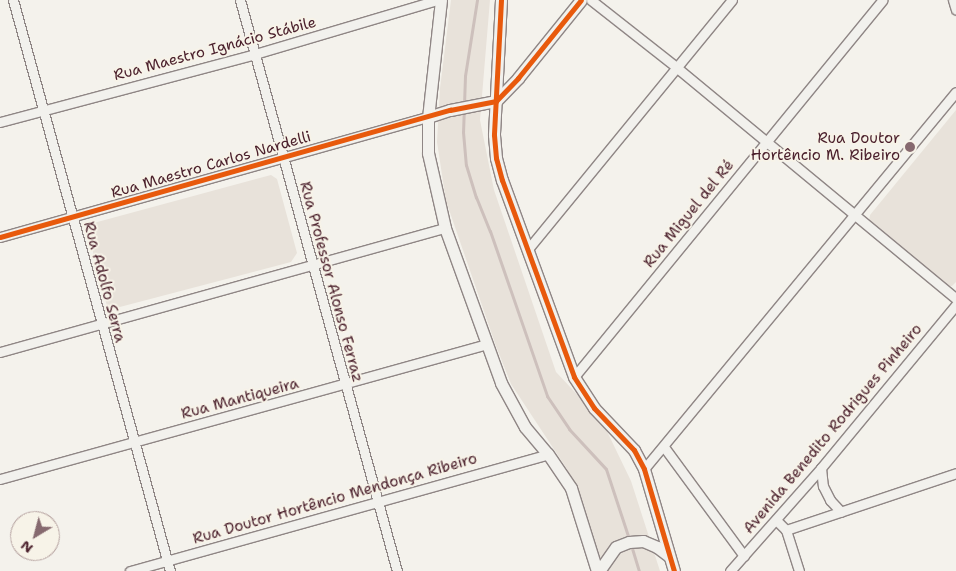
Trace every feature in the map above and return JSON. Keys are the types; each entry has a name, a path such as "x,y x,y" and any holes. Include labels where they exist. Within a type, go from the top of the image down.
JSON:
{"street":[{"name":"Rua Adolfo Serra","path":"13,0 170,571"},
{"name":"Rua Professor Alonso Ferraz","path":"240,0 396,571"},
{"name":"Rua Maestro Ignácio Stábile","path":"0,122 254,54 437,0"},
{"path":"441,0 428,117 428,153 445,228 511,404 524,427 548,454 571,488 598,571"},
{"path":"501,0 496,100 496,158 574,377 594,408 634,450 644,469 674,571"},
{"path":"428,117 496,100 518,78 581,0"},
{"path":"591,0 676,66 956,299"},
{"path":"528,249 732,0"},
{"name":"Rua Miguel del Ré","path":"574,377 883,0"},
{"path":"953,0 956,10"},
{"path":"644,469 956,92"},
{"name":"Rua Maestro Carlos Nardelli","path":"0,237 428,117"},
{"path":"0,352 445,228"},
{"name":"Avenida Benedito Rodrigues Pinheiro","path":"730,571 821,468 956,305"},
{"name":"Rua Mantiqueira","path":"0,479 487,344"},
{"path":"664,447 744,556"},
{"name":"Rua Doutor Hortêncio Mendonça Ribeiro","path":"130,571 548,454"},
{"path":"821,468 823,486 830,500 841,512"},
{"path":"786,530 956,473"},
{"path":"776,520 786,530 799,571"},
{"path":"598,571 616,547 629,542 643,541 657,547 669,556"}],"shaded area":[{"path":"451,0 490,0 480,120 494,190 556,372 602,421 631,481 660,571 605,571 567,469 511,384 496,346 446,201 437,142 440,88"},
{"path":"956,110 956,282 952,286 946,286 869,222 870,215"},
{"path":"271,175 277,179 297,253 291,262 116,308 107,306 87,229 90,224"}],"waterway":[{"path":"477,0 465,76 463,132 466,165 547,396 569,429 606,469 629,539"},
{"path":"631,545 639,571"}],"cycle path":[{"path":"501,0 494,135 496,158 502,180 574,377 594,408 634,450 644,469 674,571"},
{"path":"0,237 450,110 496,101 518,78 581,0"}],"place":[{"name":"Rua Doutor Hortêncio M. Ribeiro","path":"910,147"}]}
